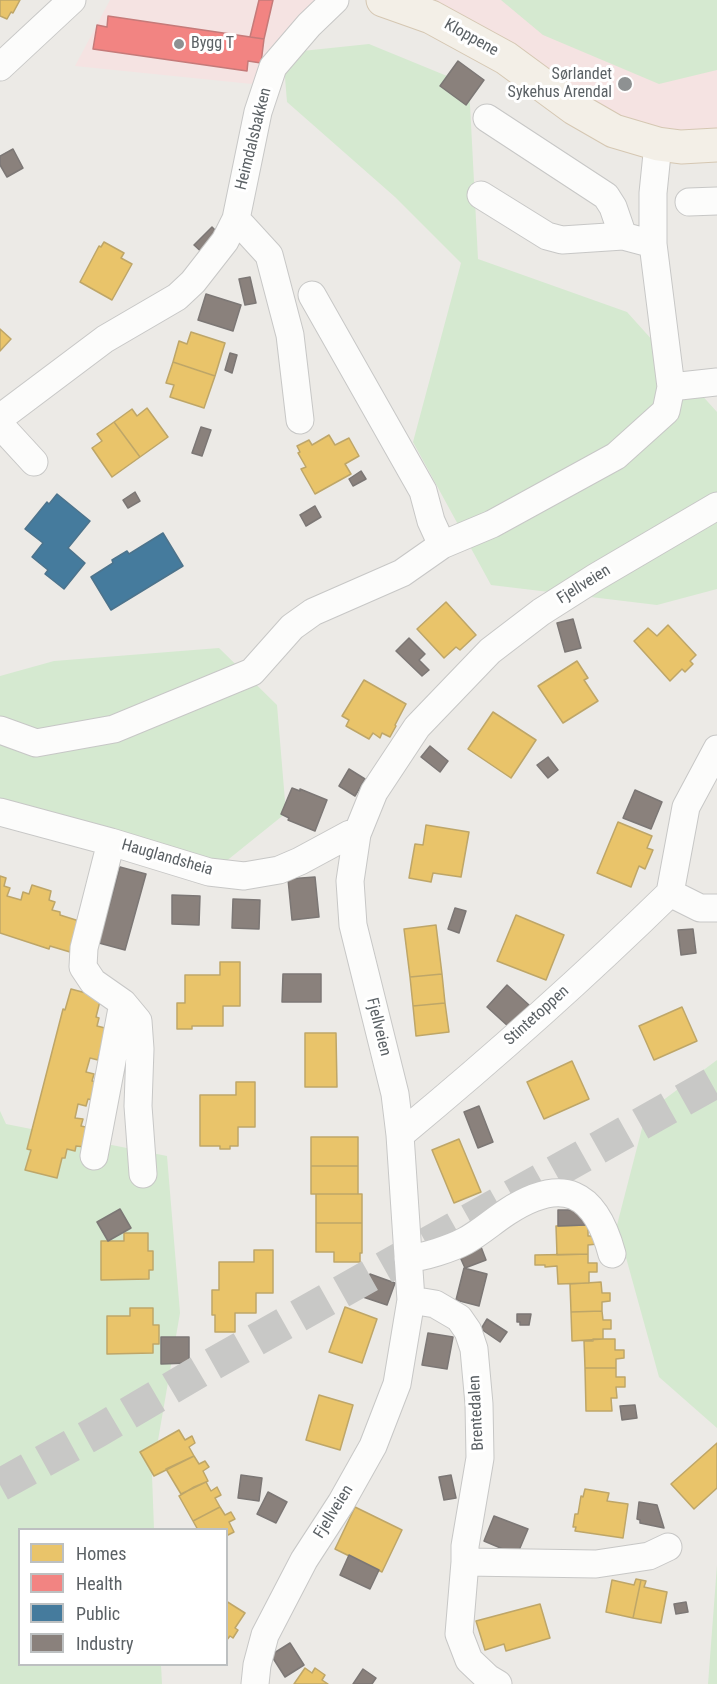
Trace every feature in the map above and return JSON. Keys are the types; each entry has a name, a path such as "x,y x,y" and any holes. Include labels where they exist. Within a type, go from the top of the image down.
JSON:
{"main road":[{"name":"Kloppene","path":"383,0 431,17 506,58 574,108 614,131 648,141 681,147 717,145"}],"street":[{"path":"0,67 72,0"},
{"name":"Heimdalsbakken","path":"0,418 105,339 177,297 193,282 225,241 236,219 258,112 273,67 334,0"},
{"path":"487,118 606,196 613,207 622,236"},
{"path":"0,730 36,743 114,729 252,672 292,627 313,612 402,573 442,545 492,524 616,456 666,411 670,387 653,244 639,224 648,141"},
{"path":"481,195 547,236 562,240 622,236 653,244"},
{"path":"689,202 717,201"},
{"path":"236,219 269,255 290,335 300,420"},
{"path":"312,295 423,491 431,521 442,545"},
{"path":"670,387 717,382"},
{"path":"0,425 34,462"},
{"name":"Fjellveien","path":"255,1684 257,1665 265,1635 304,1560 341,1503 373,1446 397,1384 411,1300 400,1135 395,1094 353,925 350,881 357,834 374,792 417,726 490,651 541,612 717,506"},
{"path":"717,749 686,807 670,893 700,908 717,908"},
{"name":"Hauglandsheia","path":"0,812 209,872 244,876 290,866 350,834 357,834"},
{"name":"Hauglandsheia","path":"111,842 84,948 83,967 93,982 123,1004 138,1021 140,1049 138,1106 143,1174"},
{"name":"Stintetoppen","path":"400,1135 478,1070 670,893"},
{"path":"94,1156 123,1004"},
{"path":"408,1258 418,1258 465,1241 510,1210 540,1195 561,1192 582,1198 591,1207 607,1234 612,1254"},
{"name":"Brentedalen","path":"411,1300 435,1304 459,1318 468,1331 474,1349 479,1404 480,1458 465,1546 459,1634 469,1660 498,1684"},
{"path":"465,1562 596,1564 649,1556 668,1547"}],"shaded area":[{"path":"110,0 333,0 252,84 75,66"},
{"name":"Sørlandet Sykehus Arendal","path":"380,0 717,0 717,142 615,136"}],"green space":[{"path":"501,0 717,0 717,70 659,84 543,35"},
{"path":"369,44 469,85 478,259 627,312 717,412 717,589 657,605 491,585 413,442 461,263 395,197 287,102 283,53"},
{"path":"219,648 277,705 286,813 199,883 116,851 0,817 0,676 54,661"},
{"path":"717,1060 717,1428 659,1377 617,1225 646,1113"},
{"path":"0,1111 6,1124 167,1156 180,1313 152,1475 154,1528 18,1528 18,1666 161,1666 162,1684 0,1684"},
{"path":"717,1565 717,1684 708,1684"}],"building: Homes":[{"path":"0,0 20,0 7,19 0,16"},
{"path":"104,242 124,253 121,258 132,264 112,300 80,282 99,246 101,247"},
{"path":"0,329 11,339 0,351"},
{"path":"191,332 225,343 215,376 173,362 179,341 187,344"},
{"path":"173,362 215,376 204,408 170,397 174,385 166,383"},
{"path":"147,408 168,437 140,457 114,422 132,409 137,416"},
{"path":"114,422 140,457 112,477 92,448 102,441 97,434"},
{"path":"329,435 335,445 349,438 359,456 345,464 351,474 315,494 301,469 306,467 298,453 300,452 297,446 309,440 312,445"},
{"path":"446,602 476,635 460,650 456,647 444,658 417,629"},
{"path":"668,625 696,655 690,661 693,664 685,672 682,669 670,681 634,641 648,628 657,636"},
{"path":"577,661 588,678 584,680 598,701 563,723 538,686"},
{"path":"364,680 406,704 390,737 382,733 380,738 373,733 369,739 346,726 349,720 342,716"},
{"path":"493,712 536,740 511,778 468,749"},
{"path":"618,822 652,836 647,848 653,850 645,869 639,866 631,887 597,873"},
{"path":"426,825 469,832 461,877 433,873 431,882 409,878 415,844 423,845"},
{"path":"0,876 6,878 4,886 10,888 7,896 21,900 23,892 29,894 32,885 51,891 49,900 55,902 52,910 79,921 70,952 50,946 49,949 0,933"},
{"path":"516,915 564,935 546,980 497,961"},
{"path":"436,925 442,974 410,977 404,929"},
{"path":"220,962 240,962 240,1006 223,1006 223,1026 192,1026 192,1029 177,1029 177,1003 185,1003 185,975 220,975"},
{"path":"442,974 445,1003 413,1006 410,977"},
{"path":"71,989 101,997 96,1017 99,1018 97,1026 105,1028 108,1056 99,1055 98,1060 90,1058 86,1072 94,1074 92,1081 101,1083 97,1101 88,1099 86,1106 78,1104 75,1118 83,1119 81,1126 90,1128 85,1147 76,1146 75,1151 67,1149 57,1178 25,1170 31,1150 27,1149 63,1009 65,1010"},
{"path":"445,1003 449,1032 416,1036 413,1006"},
{"path":"682,1007 697,1041 654,1060 639,1026"},
{"path":"305,1033 336,1033 337,1087 305,1087"},
{"path":"572,1061 589,1099 544,1119 527,1082"},
{"path":"236,1082 255,1082 255,1127 238,1127 238,1146 230,1146 230,1149 220,1149 220,1146 200,1146 200,1095 236,1095"},
{"path":"311,1137 358,1137 358,1166 311,1166"},
{"path":"459,1139 481,1192 454,1203 432,1150"},
{"path":"311,1166 358,1166 358,1194 311,1194"},
{"path":"316,1194 362,1194 362,1223 316,1223"},
{"path":"316,1223 362,1223 360,1262 334,1262 334,1252 316,1252"},
{"path":"588,1225 588,1236 596,1236 597,1244 588,1245 588,1254 557,1255 556,1226"},
{"path":"124,1233 148,1233 148,1251 153,1251 153,1270 149,1270 149,1279 101,1280 101,1241 124,1241"},
{"path":"254,1250 273,1250 273,1293 256,1293 256,1313 235,1313 235,1332 215,1332 212,1290 219,1290 219,1262 254,1262"},
{"path":"588,1254 588,1263 597,1263 597,1272 589,1272 589,1283 558,1284 557,1266 535,1265 535,1255"},
{"path":"601,1282 602,1293 610,1293 610,1301 602,1302 602,1311 571,1312 570,1284"},
{"path":"345,1307 377,1319 362,1363 329,1352"},
{"path":"130,1308 153,1308 153,1325 159,1325 159,1344 153,1344 153,1353 107,1354 107,1316 130,1316"},
{"path":"602,1311 603,1320 611,1320 611,1329 603,1329 603,1339 572,1341 571,1312"},
{"path":"593,1339 615,1339 615,1350 624,1350 624,1358 616,1359 616,1368 585,1368 584,1341 593,1341"},
{"path":"585,1368 616,1368 616,1377 625,1377 625,1387 616,1387 617,1398 611,1398 612,1411 586,1411"},
{"path":"319,1395 353,1405 340,1450 306,1440"},
{"path":"179,1430 185,1440 192,1436 195,1443 189,1447 194,1456 154,1476 140,1452"},
{"path":"717,1443 717,1488 694,1509 671,1484"},
{"path":"194,1456 199,1464 205,1461 209,1467 203,1471 208,1481 181,1494 166,1469"},
{"path":"206,1482 211,1491 217,1487 221,1495 215,1498 220,1507 193,1521 179,1496"},
{"path":"585,1489 609,1493 607,1501 628,1504 623,1538 575,1531 576,1527 573,1527 575,1514 578,1514 581,1496 583,1497"},
{"path":"220,1507 225,1515 231,1512 235,1519 229,1522 234,1532 228,1535 228,1528 197,1528 193,1521"},
{"path":"355,1507 402,1530 382,1572 335,1549"},
{"path":"636,1579 641,1580 633,1618 606,1612 612,1580 634,1585"},
{"path":"641,1580 646,1581 644,1587 667,1592 661,1623 633,1618"},
{"path":"228,1602 245,1613 235,1628 238,1630 233,1638 230,1636 228,1638"},
{"path":"540,1604 550,1638 506,1651 504,1644 485,1650 476,1621"},
{"path":"305,1668 312,1673 315,1668 325,1675 322,1680 328,1684 294,1684"}],"building: Health":[{"path":"259,0 273,0 264,39 250,37"},
{"name":"Bygg T","path":"108,16 264,39 261,63 248,61 247,71 93,49 97,25 107,27"}],"building: Public":[{"path":"57,494 90,521 68,548 85,563 64,589 45,574 48,570 32,557 43,543 25,529 47,502 49,504"},
{"path":"163,533 183,566 111,610 91,577 113,563 112,560 127,551 129,554"}],"building: Industry":[{"path":"458,61 484,80 466,105 440,86"},
{"path":"13,149 23,168 7,177 0,165 0,156"},
{"path":"212,227 223,238 206,256 194,245"},
{"path":"250,277 256,303 245,305 239,279"},
{"path":"206,294 241,305 233,331 198,320"},
{"path":"230,353 237,355 232,373 225,370"},
{"path":"201,427 211,430 202,456 192,453"},
{"path":"361,471 366,479 353,486 349,479"},
{"path":"135,492 140,501 128,508 123,500"},
{"path":"315,506 321,517 306,526 300,515"},
{"path":"573,619 581,648 565,652 557,623"},
{"path":"409,638 425,654 419,660 429,670 422,676 396,651"},
{"path":"430,746 448,761 440,772 421,757"},
{"path":"548,757 558,770 548,778 537,765"},
{"path":"349,769 365,779 355,796 339,786"},
{"path":"292,788 327,800 315,831 288,820 289,818 281,814"},
{"path":"635,790 662,802 651,829 623,818"},
{"path":"120,867 146,874 125,950 99,943"},
{"path":"315,877 319,917 292,920 288,879"},
{"path":"172,895 200,896 199,925 172,924"},
{"path":"233,899 260,900 259,929 232,928"},
{"path":"455,908 466,911 459,933 448,929"},
{"path":"693,929 696,953 681,955 678,930"},
{"path":"283,974 321,974 321,1002 282,1002"},
{"path":"507,985 529,1005 509,1027 487,1007"},
{"path":"479,1106 493,1142 478,1148 464,1112"},
{"path":"120,1209 131,1228 108,1241 97,1222"},
{"path":"558,1210 586,1210 586,1225 558,1226"},
{"path":"478,1239 486,1260 465,1268 456,1248"},
{"path":"464,1268 487,1274 479,1306 456,1300"},
{"path":"370,1274 395,1283 387,1305 363,1297"},
{"path":"517,1314 531,1314 529,1325 520,1325 520,1322 517,1322"},
{"path":"487,1319 507,1332 500,1342 481,1329"},
{"path":"428,1333 453,1337 447,1369 422,1365"},
{"path":"161,1337 189,1337 189,1363 161,1364"},
{"path":"635,1405 637,1418 622,1420 620,1406"},
{"path":"241,1475 262,1478 259,1501 238,1498"},
{"path":"451,1475 456,1498 444,1500 439,1477"},
{"path":"268,1492 287,1502 276,1523 257,1514"},
{"path":"639,1502 657,1505 664,1528 640,1523 637,1519"},
{"path":"494,1516 528,1529 517,1555 484,1541"},
{"path":"349,1555 379,1570 370,1589 340,1575"},
{"path":"686,1602 688,1612 676,1614 674,1604"},
{"path":"290,1643 304,1665 285,1677 271,1655"},
{"path":"363,1669 376,1678 372,1684 353,1684"}],"tunnel":[{"path":"0,1485 717,1081"}],"place":[{"name":"Bygg T","path":"179,44"},
{"name":"Sørlandet Sykehus Arendal","path":"625,84"}]}
